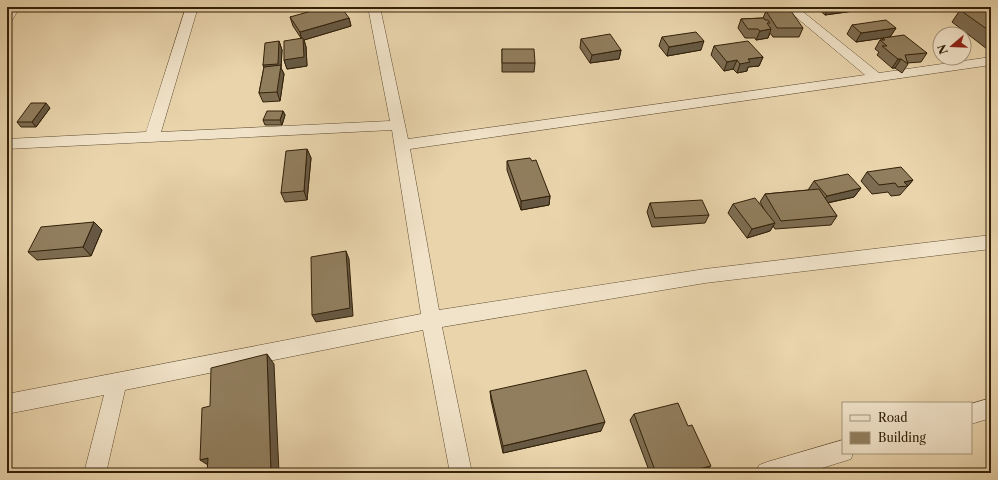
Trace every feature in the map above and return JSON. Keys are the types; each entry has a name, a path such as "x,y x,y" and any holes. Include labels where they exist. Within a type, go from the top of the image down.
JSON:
{"street":[{"path":"7,20 14,7"},
{"path":"152,137 192,7"},
{"path":"374,7 402,145 431,320 460,473"},
{"path":"790,7 877,78"},
{"path":"402,145 991,61"},
{"path":"7,144 398,125"},
{"path":"7,404 431,320 705,276 991,242"},
{"path":"95,473 117,382"},
{"path":"972,414 991,408"},
{"path":"767,473 842,451"}],"building":[{"path":"326,7 341,7 349,18 300,32 290,17"},
{"path":"986,7 991,10 991,32 960,10"},
{"path":"766,11 791,11 803,28 777,28"},
{"path":"764,18 770,23 767,23 771,29 760,31 758,29 748,29 741,19"},
{"path":"886,20 896,28 861,33 852,25"},
{"path":"696,32 704,41 669,47 662,37"},
{"path":"610,34 621,50 592,55 581,39"},
{"path":"904,35 927,53 905,55 908,64 901,59 898,59 882,46 887,46 880,40 885,40 883,38"},
{"path":"303,38 304,57 284,60 284,41"},
{"path":"279,41 278,64 263,65 265,43"},
{"path":"748,41 763,57 748,59 750,62 740,64 737,60 727,62 714,46"},
{"path":"502,49 534,49 535,63 502,63"},
{"path":"281,65 277,92 259,93 264,67"},
{"path":"31,103 46,103 32,122 17,122"},
{"path":"267,111 283,111 280,120 263,120"},
{"path":"307,149 304,191 281,193 286,151"},
{"path":"530,158 532,161 536,160 550,196 521,201 507,161"},
{"path":"901,167 913,180 904,182 908,186 898,187 895,183 879,185 867,172"},
{"path":"848,174 861,188 827,196 814,181"},
{"path":"819,189 837,216 781,221 765,194"},
{"path":"755,198 775,223 752,229 733,204"},
{"path":"702,200 709,215 655,218 650,203"},
{"path":"94,222 83,247 28,252 41,227"},
{"path":"346,251 350,308 312,315 311,257"},
{"path":"267,354 271,473 207,473 208,458 200,460 202,408 210,406 211,368"},
{"path":"586,370 605,422 503,446 490,391"},
{"path":"678,403 688,426 692,425 711,466 682,473 656,473 634,414"}]}
